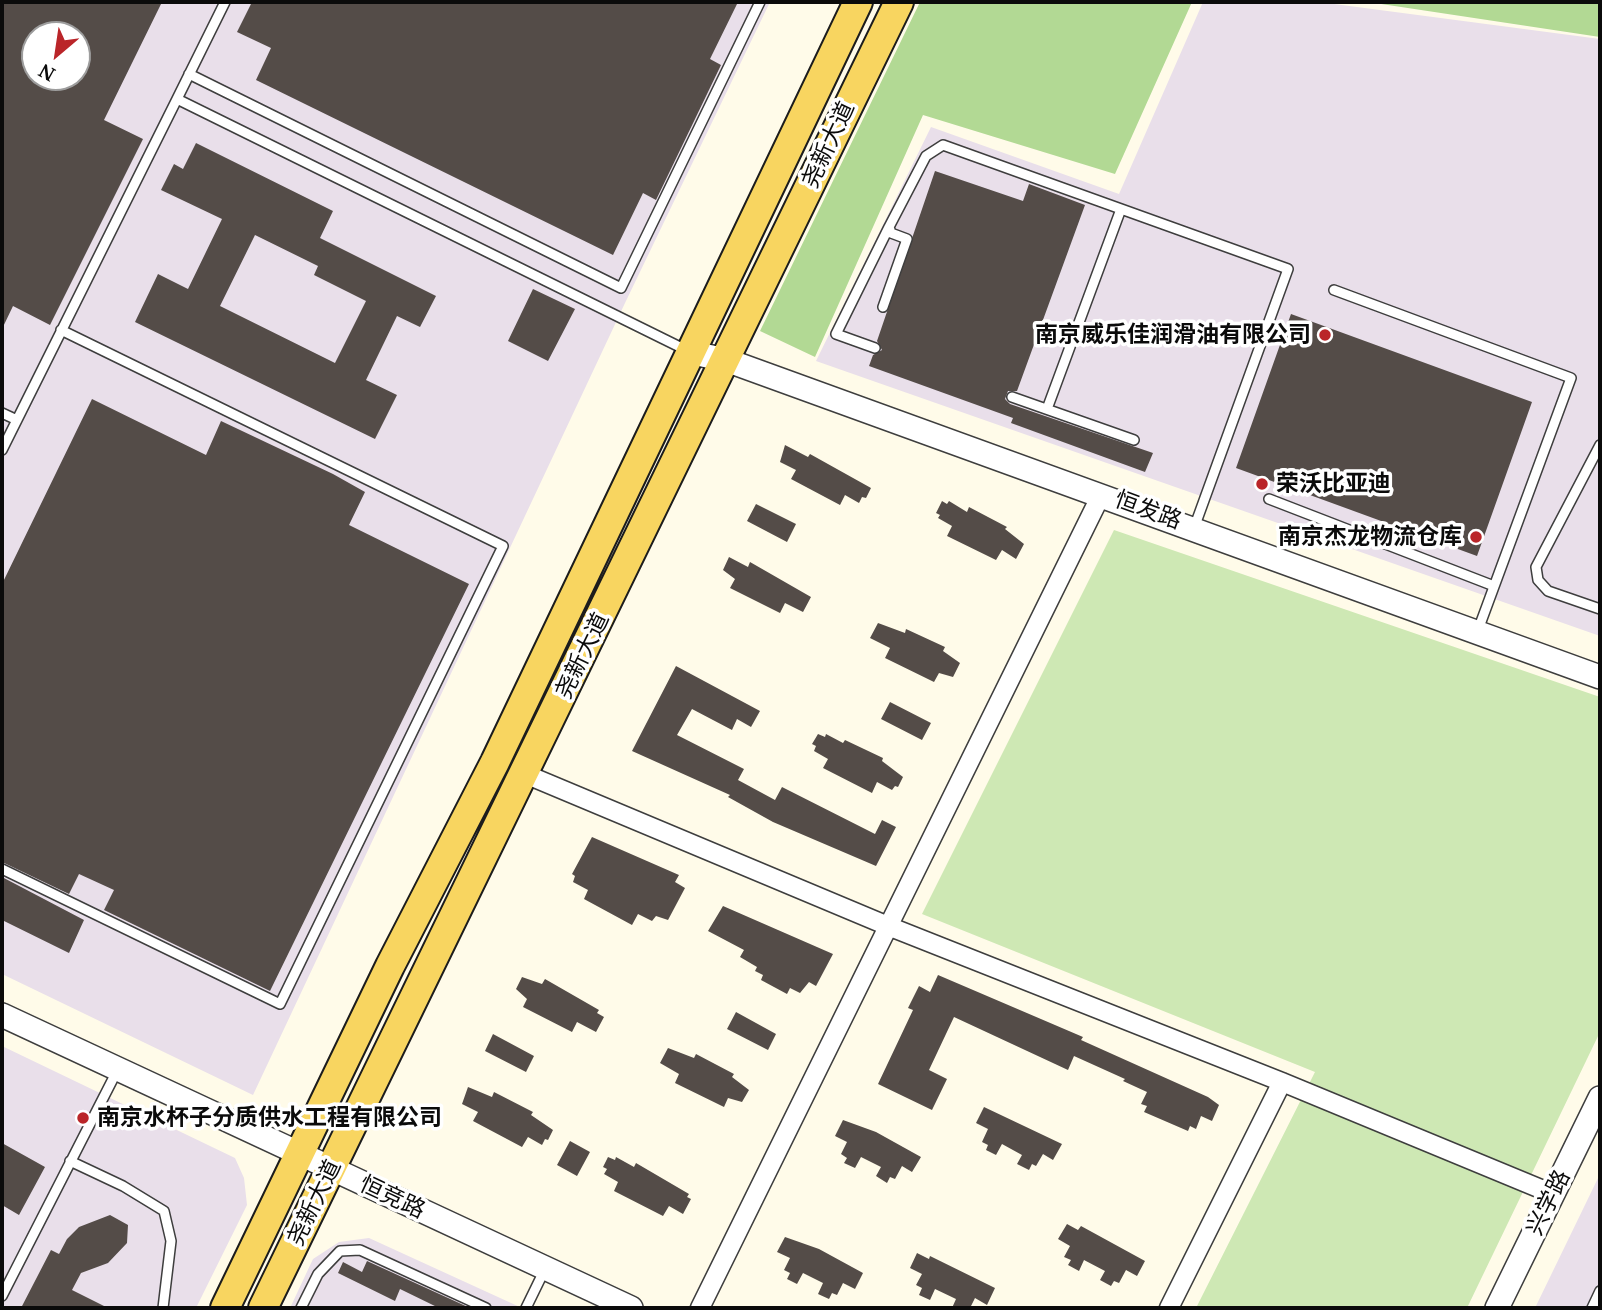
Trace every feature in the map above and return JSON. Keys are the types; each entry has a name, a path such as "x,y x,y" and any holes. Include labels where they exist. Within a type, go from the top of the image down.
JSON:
{"main road":[{"name":"尧新大道","path":"225,1308 390,966 495,762 693,353 858,2"},
{"name":"尧新大道","path":"263,1308 420,981 525,775 900,2"}],"street":[{"name":"恒发路","path":"693,353 726,360 1600,677"},
{"path":"700,1308 1101,495"},
{"path":"525,775 888,926 1282,1082 1553,1194"},
{"name":"恒竞路","path":"2,1015 300,1157 631,1308"},
{"path":"1169,1308 1282,1082"},
{"name":"兴学路","path":"1497,1308 1600,1098"}],"lane":[{"path":"2,450 225,2"},
{"path":"189,74 621,288 760,2"},
{"path":"177,99 693,353"},
{"path":"875,348 836,334 926,156 943,145 1288,269 1194,528"},
{"path":"1047,409 1121,209"},
{"path":"883,307 907,239 891,233 889,227"},
{"path":"1334,290 1571,379 1478,632"},
{"path":"2,869 280,1004 503,546 61,330"},
{"path":"1012,397 1134,440"},
{"path":"2,413 17,420"},
{"path":"1600,445 1536,567 1538,580 1548,591 1600,609"},
{"path":"1269,499 1494,586"},
{"path":"2,1296 118,1070"},
{"path":"70,1161 123,1186 164,1211 171,1241 163,1308"},
{"path":"301,1308 318,1274 340,1251 360,1250 486,1308"},
{"path":"526,1308 545,1269"},
{"path":"1592,1308 1600,1291"}],"shaded area":[{"path":"2,2 770,2 625,303 253,1095 2,974"},
{"path":"1203,2 1319,2 1600,39 1600,636 816,361 931,127 1119,194"},
{"path":"2,1046 235,1158 244,1178 247,1205 196,1308 2,1308"},
{"path":"1600,1174 1600,1308 1535,1308"},
{"path":"369,1238 522,1308 290,1308 313,1259 339,1242"}],"green space":[{"path":"920,2 1192,2 1115,174 923,115 815,357 760,331"},
{"path":"1368,2 1600,2 1600,37"},
{"path":"1114,530 1600,697 1600,1032 1467,1308 1196,1308 1315,1072 922,914"}],"building":[{"path":"2,2 162,2 104,120 143,139 50,325 13,306 2,329"},
{"path":"252,2 738,2 710,59 721,65 656,200 643,193 613,255 256,80 271,48 237,32"},
{"path":"196,143 333,211 320,238 436,296 420,327 397,316 366,380 397,395 375,439 135,322 158,274 188,289 222,219 161,190 174,164 183,169","holes":["255,235 318,266 314,275 366,301 335,363 220,306"]},
{"path":"935,171 1023,201 1029,184 1085,205 1017,391 1008,391 1005,399 1010,404 1153,453 1145,472 1011,423 1013,418 869,366 873,355 882,350 877,341"},
{"path":"533,289 575,309 548,361 508,341"},
{"path":"1291,314 1532,402 1477,556 1236,468"},
{"path":"92,399 206,455 221,421 333,474 365,492 349,525 469,584 270,991 104,910 114,890 79,874 69,894 2,862 2,584"},
{"path":"785,445 808,457 810,454 871,488 866,498 862,497 859,503 845,495 840,505 791,479 796,470 780,462"},
{"path":"942,501 947,504 949,501 967,512 969,507 1007,527 1005,529 1024,544 1016,559 1002,550 996,560 947,536 952,526 938,518 940,515 936,513"},
{"path":"756,504 796,524 787,542 747,521"},
{"path":"729,557 748,567 750,562 811,597 803,612 785,603 780,613 730,588 735,579 723,570"},
{"path":"878,623 905,633 906,629 945,647 943,651 960,663 953,677 939,673 934,682 885,658 890,648 870,638"},
{"path":"676,666 760,711 751,727 737,719 732,730 692,709 677,735 744,769 738,780 775,800 782,787 875,834 882,820 896,827 876,866 773,822 728,797 730,795 632,751"},
{"path":"890,702 931,723 922,740 881,719"},
{"path":"818,734 825,737 826,734 843,743 845,740 883,758 882,761 903,777 898,787 895,786 892,790 877,782 872,793 823,768 828,759 814,751 816,746 812,744"},
{"path":"592,837 679,875 675,882 685,888 668,920 656,916 652,921 638,914 632,925 584,899 588,890 573,882 575,876 572,874"},
{"path":"2,877 84,920 69,953 2,920"},
{"path":"723,906 833,954 816,986 809,982 800,993 790,988 787,994 761,980 763,975 755,971 757,967 740,957 744,950 708,931"},
{"path":"938,975 1083,1037 1081,1040 1208,1097 1219,1105 1212,1121 1201,1116 1196,1129 1190,1126 1188,1131 1144,1112 1147,1106 1141,1104 1147,1092 1123,1081 1125,1079 1074,1056 1068,1070 954,1017 929,1070 947,1079 932,1110 878,1084 913,1010 908,1008 919,986 930,992"},
{"path":"522,977 542,984 545,979 599,1010 597,1013 604,1017 596,1032 577,1022 572,1032 523,1007 527,999 516,989"},
{"path":"736,1012 776,1034 768,1050 727,1029"},
{"path":"493,1034 534,1056 526,1072 485,1051"},
{"path":"668,1048 694,1058 696,1054 734,1074 732,1077 749,1090 742,1102 728,1098 724,1107 675,1083 679,1074 660,1063"},
{"path":"468,1087 492,1097 494,1092 533,1112 531,1115 553,1130 548,1140 545,1139 542,1145 528,1137 522,1147 473,1121 478,1112 462,1104"},
{"path":"984,1107 1062,1144 1053,1160 1043,1154 1036,1166 1032,1164 1029,1170 1017,1164 1022,1155 1002,1144 996,1155 986,1150 988,1145 982,1142 988,1129 976,1123"},
{"path":"843,1120 876,1132 921,1157 912,1172 902,1166 895,1179 890,1177 887,1183 876,1176 881,1167 861,1157 855,1168 844,1163 847,1158 841,1154 847,1142 835,1136"},
{"path":"570,1141 590,1152 577,1176 557,1165"},
{"path":"2,1143 45,1167 19,1215 2,1205"},
{"path":"608,1157 615,1160 616,1157 634,1167 636,1163 689,1194 687,1197 691,1199 683,1214 669,1206 663,1216 614,1191 618,1182 604,1174 607,1169 603,1167"},
{"path":"110,1215 128,1225 127,1243 108,1263 81,1273 72,1290 108,1308 21,1308 51,1250 59,1254 67,1239 79,1227"},
{"path":"1067,1224 1078,1230 1081,1226 1145,1261 1137,1276 1126,1270 1119,1283 1114,1281 1111,1286 1100,1280 1105,1271 1084,1260 1079,1271 1068,1265 1071,1260 1064,1257 1070,1246 1058,1239"},
{"path":"785,1237 819,1249 863,1273 855,1289 843,1283 837,1295 832,1293 829,1299 818,1294 823,1283 803,1273 797,1284 787,1279 790,1273 784,1270 790,1258 777,1252"},
{"path":"917,1253 929,1259 930,1256 995,1288 987,1305 975,1298 970,1308 952,1308 956,1299 935,1289 930,1300 919,1295 922,1288 916,1285 922,1274 910,1268"},
{"path":"367,1261 470,1308 439,1308 400,1289 395,1301 338,1273 343,1262 362,1272"}],"place":[{"name":"南京威乐佳润滑油有限公司","path":"1325,335"},
{"name":"荣沃比亚迪","path":"1262,484"},
{"name":"南京杰龙物流仓库","path":"1476,537"},
{"name":"南京水杯子分质供水工程有限公司","path":"83,1118"}]}
